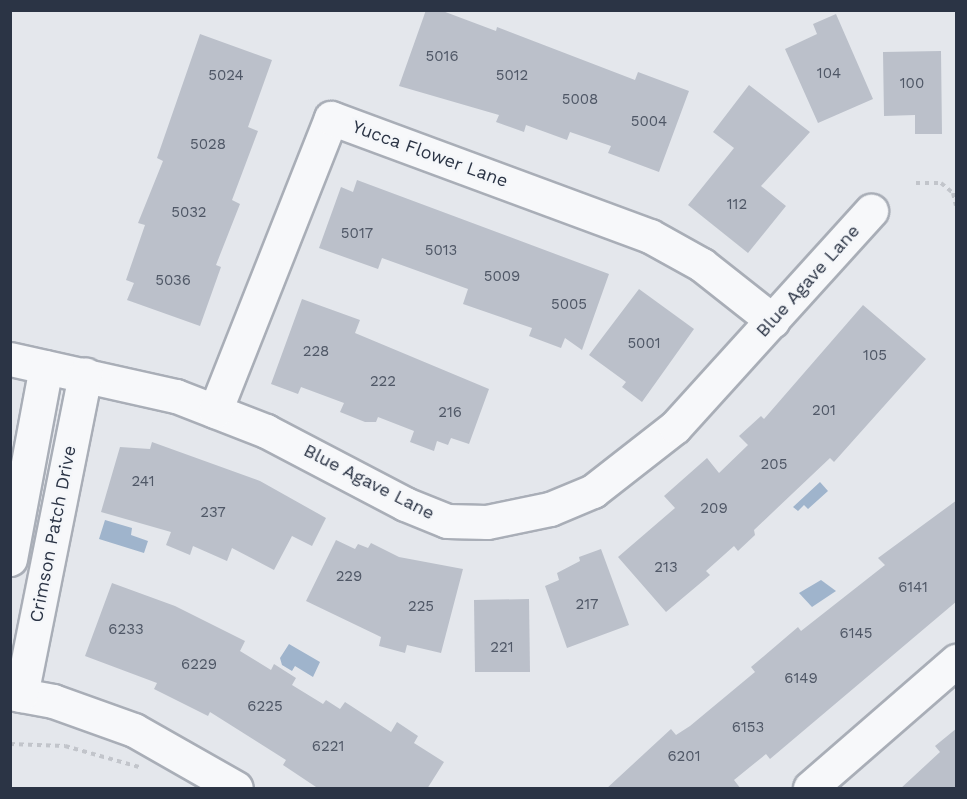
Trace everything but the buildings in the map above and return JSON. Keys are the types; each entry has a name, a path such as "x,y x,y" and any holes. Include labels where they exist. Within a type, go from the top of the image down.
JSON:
{"street":[{"name":"Yucca Flower Lane","path":"215,411 331,118 650,236 702,265 772,321"},
{"name":"Blue Agave Lane","path":"10,359 176,396 345,469 405,504 447,521 487,522 550,509 593,491 675,427 871,211"},
{"name":"Crimson Patch Drive","path":"10,559 46,367"},
{"name":"Crimson Patch Drive","path":"16,694 85,374"},
{"path":"810,789 957,661"},
{"path":"16,694 53,700 134,730 236,789"}],"path":[{"path":"916,183 941,183 953,193 957,206"},
{"path":"10,744 65,746 141,768"}],"water":[{"path":"820,482 828,491 808,509 804,505 798,511 793,507"},
{"path":"105,520 132,528 131,535 148,541 144,553 99,539"},
{"path":"821,580 836,591 812,607 799,593"},
{"path":"289,644 320,662 313,677 295,666 292,671 282,665 280,658"}]}
